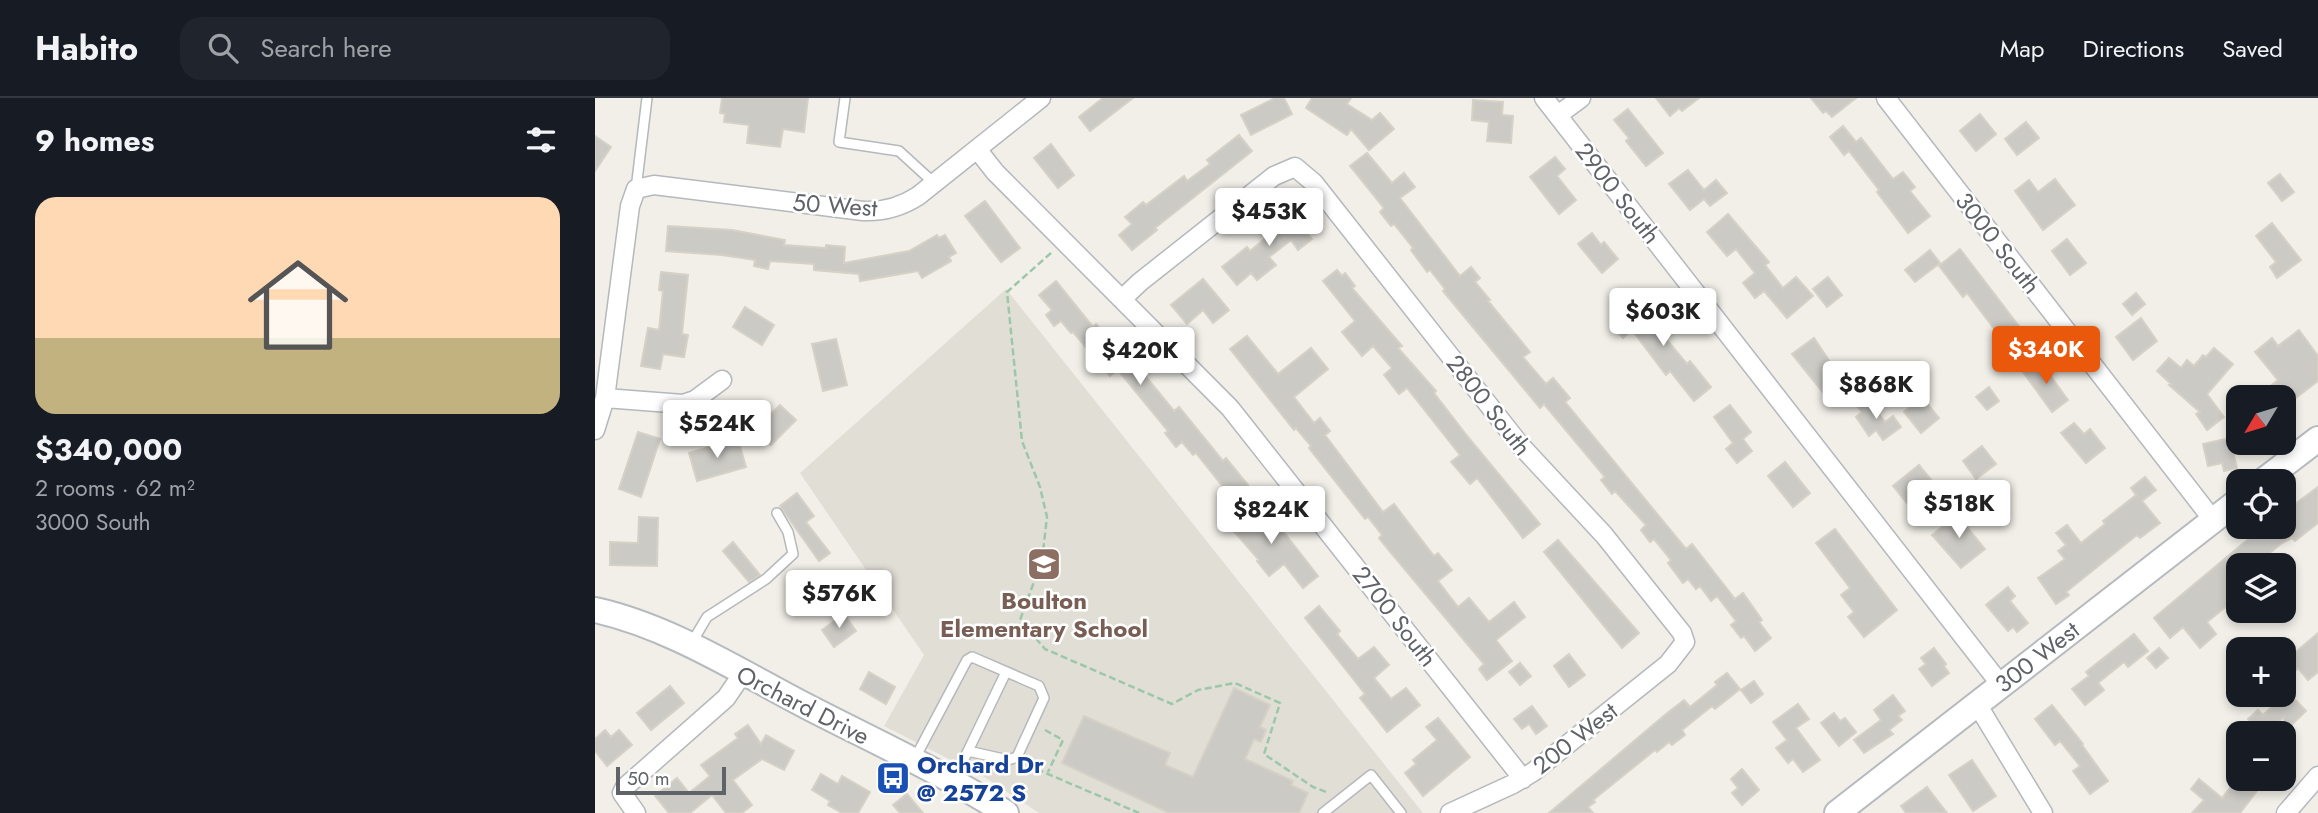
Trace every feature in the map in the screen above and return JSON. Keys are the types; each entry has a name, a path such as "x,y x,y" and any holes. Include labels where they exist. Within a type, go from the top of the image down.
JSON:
{"street":[{"name":"50 West","path":"636,189 655,186 873,211 901,205 934,183 1041,98"},
{"name":"2900 South","path":"1544,98 2001,685"},
{"path":"1558,116 1581,98"},
{"name":"3000 South","path":"1886,98 2213,520"},
{"name":"2700 South","path":"977,149 995,172 1230,408 1523,779"},
{"name":"2800 South","path":"1122,299 1274,176 1295,166 1314,183 1541,470 1604,535 1682,633 1685,642"},
{"path":"595,430 605,398 630,206 636,189"},
{"path":"605,398 683,404 695,400 722,380"},
{"path":"2279,469 2318,439"},
{"name":"300 West","path":"1837,813 2226,510"},
{"name":"Orchard Drive","path":"595,610 633,621 690,646 1006,813"},
{"name":"200 West","path":"1450,813 1523,779 1668,664 1685,642"},
{"path":"636,813 622,793 630,782 726,698 743,673"},
{"path":"1977,704 2043,813"},
{"path":"2286,813 2318,776"}],"lane":[{"path":"636,189 647,98"},
{"path":"845,98 839,142 899,151 934,183"},
{"path":"690,646 706,617 766,579 793,554 788,533 777,513"},
{"path":"913,762 967,660 972,657 1039,686 1044,698 1017,757 1008,761 968,751"},
{"path":"952,783 1006,672"},
{"path":"1323,813 1371,775 1401,813"}],"path":[{"path":"1054,251 1007,292 1022,440 1040,487 1047,517 1042,560 1020,620 1045,649 1172,704 1198,690 1235,682 1280,703 1264,754 1313,787 1331,794"},
{"path":"1045,730 1063,740 1048,773"},
{"path":"1027,765 1139,813"}],"shaded area":[{"name":"Boulton Elementary School","path":"1006,289 1423,813 1039,813 986,778 884,726 924,655 800,473"}],"building":[{"path":"722,98 808,98 804,132 783,129 780,147 747,143 749,125 724,122 725,114 720,113"},
{"path":"1103,98 1133,98 1090,131 1079,117"},
{"path":"1275,98 1284,98 1292,114 1251,135 1241,115"},
{"path":"1312,98 1351,98 1347,104 1372,120 1380,113 1394,129 1369,150 1351,129 1347,135 1306,108"},
{"path":"1656,98 1699,98 1670,116"},
{"path":"1811,98 1856,98 1832,117 1826,111 1823,113"},
{"path":"1473,100 1503,102 1502,115 1513,116 1511,143 1487,141 1489,122 1472,120"},
{"path":"1628,109 1663,153 1646,166 1626,141 1629,138 1614,120"},
{"path":"1980,114 1996,134 1976,151 1960,131"},
{"path":"2026,122 2039,138 2017,155 2005,139"},
{"path":"1843,126 1856,142 1861,138 1893,179 1903,172 1915,187 1910,191 1930,216 1908,233 1849,151 1844,155 1830,137"},
{"path":"1239,135 1252,151 1155,228 1157,230 1132,250 1119,235 1132,224 1125,217 1143,202 1146,205 1184,176 1187,181 1210,164 1207,160"},
{"path":"595,136 611,147 595,171"},
{"path":"1051,144 1074,175 1058,188 1034,158"},
{"path":"1367,153 1392,183 1404,173 1415,187 1400,198 1460,276 1471,267 1480,278 1475,282 1530,352 1523,357 1546,384 1553,378 1570,398 1565,402 1686,549 1692,544 1735,599 1743,593 1771,638 1755,651 1731,625 1736,621 1717,596 1711,601 1700,586 1696,589 1688,579 1683,583 1668,563 1671,560 1654,539 1650,542 1641,530 1646,525 1615,491 1612,494 1601,480 1605,477 1544,404 1540,408 1443,291 1445,289 1430,270 1427,272 1394,224 1391,226 1380,212 1384,208 1350,166"},
{"path":"1555,157 1565,169 1557,176 1576,200 1559,214 1530,177"},
{"path":"1688,170 1704,190 1716,180 1727,193 1710,206 1704,199 1690,210 1669,184"},
{"path":"2280,174 2294,192 2282,201 2268,183"},
{"path":"2055,179 2075,205 2043,230 2015,191 2029,180 2038,192"},
{"path":"985,201 1020,248 1001,262 965,216"},
{"path":"1299,207 1309,221 1302,226 1312,239 1298,250 1291,240 1269,257 1276,265 1257,280 1251,273 1237,285 1222,267 1247,247 1250,251 1268,236 1265,232"},
{"path":"1728,214 1769,262 1765,265 1783,288 1796,277 1813,296 1787,318 1764,291 1755,298 1743,283 1755,273 1736,249 1727,256 1707,232"},
{"path":"2272,223 2301,260 2277,278 2270,267 2276,262 2256,236"},
{"path":"668,226 732,230 785,240 784,245 845,247 844,263 909,251 937,235 939,238 945,235 956,253 949,257 951,261 922,278 918,271 860,281 859,274 814,270 814,264 770,261 768,269 754,266 755,260 666,251"},
{"path":"1592,233 1601,245 1604,242 1618,259 1602,273 1578,244"},
{"path":"2067,239 2086,263 2070,275 2052,251"},
{"path":"1960,249 2028,338 2011,351 1967,293 1963,297 1939,266"},
{"path":"1930,250 1940,263 1915,282 1905,270"},
{"path":"1337,270 1342,276 1345,273 1355,286 1352,288 1402,346 1398,348 1436,391 1434,393 1468,437 1540,524 1523,538 1477,478 1470,484 1451,462 1460,455 1407,388 1399,394 1384,375 1392,368 1373,346 1362,356 1342,332 1355,321 1323,281"},
{"path":"661,272 688,275 682,334 688,335 684,357 663,354 660,369 641,366 648,328 659,330 663,291 659,290"},
{"path":"1828,277 1842,295 1827,307 1813,289"},
{"path":"1203,279 1229,310 1213,323 1203,310 1187,324 1171,305"},
{"path":"1056,281 1093,327 1096,324 1134,370 1138,367 1174,411 1179,407 1223,461 1226,458 1248,485 1232,498 1196,453 1193,455 1182,442 1176,447 1165,433 1168,431 1118,370 1110,376 1061,321 1054,326 1046,315 1052,310 1039,295"},
{"path":"2136,293 2145,304 2132,315 2123,304"},
{"path":"1658,302 1675,322 1661,333 1687,364 1690,361 1711,387 1694,401 1670,371 1666,375 1632,330 1623,338 1612,325 1627,311 1635,321"},
{"path":"745,307 774,325 762,345 733,327"},
{"path":"2141,318 2157,341 2133,360 2116,337"},
{"path":"2299,330 2318,356 2318,381 2296,398 2296,385 2272,385 2278,380 2255,352 2272,338 2278,346"},
{"path":"1247,336 1278,374 1311,348 1328,369 1294,397 1314,423 1320,418 1330,431 1325,435 1383,512 1394,504 1434,556 1438,553 1452,570 1438,581 1458,607 1469,598 1489,622 1514,602 1525,617 1496,640 1512,661 1487,680 1479,669 1484,664 1387,548 1379,538 1382,535 1368,517 1365,519 1309,448 1311,446 1296,428 1294,430 1230,349"},
{"path":"1814,338 1843,381 1825,395 1792,354"},
{"path":"836,339 847,385 823,391 812,344"},
{"path":"2214,348 2233,364 2207,394 2224,417 2207,430 2196,414 2200,412 2157,371 2169,358 2181,368 2187,360 2194,366 2203,355 2206,357"},
{"path":"2039,360 2068,400 2052,412 2023,372"},
{"path":"1989,387 1999,401 1987,410 1976,397"},
{"path":"1922,397 1939,418 1921,433 1904,412"},
{"path":"1867,398 1885,422 1893,416 1901,427 1883,440 1876,430 1869,436 1856,417 1862,412 1857,406"},
{"path":"780,405 796,420 771,445 756,429"},
{"path":"1730,405 1751,432 1743,439 1752,451 1737,463 1726,449 1733,443 1714,417"},
{"path":"2074,423 2084,434 2090,429 2105,448 2086,463 2061,433"},
{"path":"638,432 660,439 641,497 619,489"},
{"path":"738,439 746,467 697,481 689,453"},
{"path":"2226,439 2226,455 2234,455 2237,468 2224,471 2222,463 2208,466 2203,444"},
{"path":"1982,446 1996,464 1976,479 1963,461"},
{"path":"1785,462 1810,493 1793,507 1768,476"},
{"path":"1919,465 1941,492 1915,513 1893,486"},
{"path":"2145,477 2156,490 2142,501 2160,523 2140,538 2137,535 2066,592 2069,595 2056,604 2038,578 2065,559 2058,551 2066,545 2056,533 2067,525 2081,543 2105,524 2103,521 2136,495 2131,488"},
{"path":"2318,487 2318,523 2295,541 2293,539 2296,539 2296,503"},
{"path":"797,493 814,516 806,522 830,553 819,561 780,506"},
{"path":"1243,506 1256,523 1269,513 1318,576 1303,588 1284,564 1269,576 1257,561 1259,560 1225,521"},
{"path":"1963,510 1972,521 1966,526 1985,549 1961,568 1932,535"},
{"path":"639,517 658,518 657,566 610,565 610,542 638,543"},
{"path":"1835,529 1897,610 1864,637 1848,617 1854,612 1841,595 1850,588 1816,543"},
{"path":"2248,539 2290,539 2270,553 2232,553"},
{"path":"1558,540 1639,633 1622,648 1544,552"},
{"path":"733,542 760,575 749,582 723,551"},
{"path":"2226,558 2226,607 2207,622 2216,634 2200,648 2183,627 2170,638 2154,618"},
{"path":"2008,587 2015,596 2010,601 2028,623 2017,632 2013,627 2008,631 1986,605"},
{"path":"1319,606 1358,659 1374,647 1389,665 1374,678 1391,699 1406,688 1420,705 1387,732 1360,698 1365,694 1305,618"},
{"path":"844,614 856,631 834,647 822,630"},
{"path":"2318,633 2318,672 2308,680 2298,668 2296,670 2296,652"},
{"path":"2134,634 2148,651 2128,667 2124,662 2098,683 2104,690 2085,705 2072,689 2089,676 2086,672"},
{"path":"1934,648 1949,673 1932,686 1919,669 1926,664 1921,658"},
{"path":"2159,648 2168,658 2156,668 2147,658"},
{"path":"1569,654 1585,675 1569,687 1554,666"},
{"path":"1520,663 1531,676 1520,685 1509,672"},
{"path":"869,672 895,687 886,704 860,689"},
{"path":"1727,673 1740,689 1715,709 1712,706 1682,730 1685,735 1672,745 1669,742 1657,752 1655,750 1593,800 1595,802 1588,807 1593,813 1549,813 1666,714 1684,700 1690,707"},
{"path":"1754,681 1763,694 1751,703 1741,690"},
{"path":"670,686 684,703 651,730 637,713"},
{"path":"1234,688 1270,705 1260,727 1266,730 1261,742 1254,739 1245,759 1293,781 1291,785 1308,793 1299,813 1169,813 1062,763 1084,716 1170,753 1165,765 1193,777"},
{"path":"1893,695 1905,711 1898,716 1902,720 1889,730 1893,734 1864,753 1854,740 1881,720 1874,710"},
{"path":"2296,700 2306,711 2296,721 2284,721 2284,717 2279,721 2248,719 2258,710 2263,715 2272,707 2296,707"},
{"path":"1798,704 1809,719 1796,728 1820,760 1803,772 1793,759 1788,763 1776,748 1787,740 1773,722"},
{"path":"2052,705 2108,781 2090,794 2073,771 2080,766 2060,741 2055,745 2035,719"},
{"path":"1532,706 1547,726 1536,734 1529,724 1522,729 1514,719"},
{"path":"1834,713 1840,721 1845,718 1856,732 1839,746 1821,723"},
{"path":"1438,718 1470,757 1423,796 1405,773 1416,764 1413,760 1437,740 1426,727"},
{"path":"748,725 761,744 766,735 794,751 784,770 762,759 733,780 752,805 742,813 726,813 712,795 690,813 669,813 655,796 677,778 689,793 710,776 701,765 738,738 735,734"},
{"path":"605,730 611,737 619,730 632,745 607,766 595,751 595,739"},
{"path":"1972,760 1996,796 1973,811 1949,775"},
{"path":"1742,769 1759,790 1742,805 1732,793 1738,788 1731,779"},
{"path":"821,774 838,784 842,776 870,792 858,813 842,813 828,805 830,801 812,790"},
{"path":"2199,779 2222,798 2228,791 2257,791 2240,813 2192,813 2204,800 2191,789"},
{"path":"1927,787 1947,813 1906,813 1901,806"},
{"path":"907,794 923,813 900,813 893,805"}],"place":[{"name":"Boulton Elementary School","path":"1044,564"},
{"name":"Orchard Dr @ 2572 S","path":"893,778"}]}
